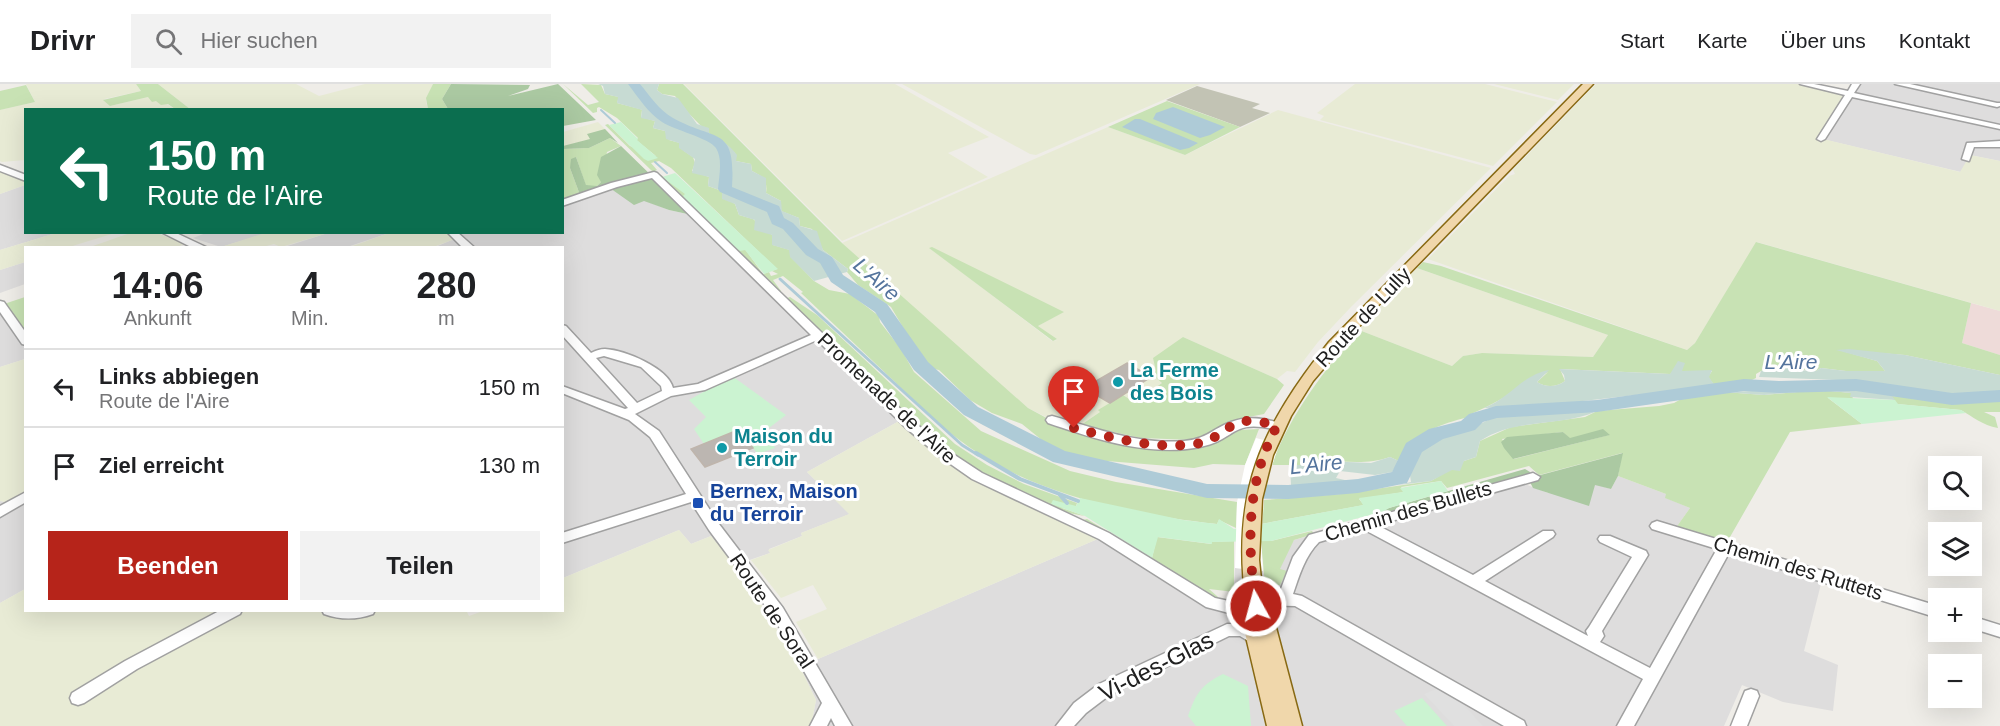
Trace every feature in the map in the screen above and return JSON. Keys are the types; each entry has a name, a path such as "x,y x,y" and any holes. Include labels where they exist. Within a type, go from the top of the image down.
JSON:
{"main road":[{"name":"Route de Lully","path":"1292,726 1265,620 1255,602 1251,569 1252,505 1259,470 1269,441 1304,384 1342,336 1588,84"},
{"name":"Route de Lully","path":"1255,602 1251,615 1255,639 1277,726"}],"street":[{"path":"1804,84 2000,127"},
{"path":"1821,139 1856,84"},
{"path":"1899,84 1999,101 1990,125"},
{"path":"1966,159 1970,145 2000,144"},
{"path":"0,168 24,177"},
{"name":"Promenade de l'Aire","path":"564,202 614,185 654,175 909,424 967,470 1006,491 1104,536 1211,603 1226,607 1285,598"},
{"path":"170,234 198,246"},
{"path":"454,234 468,246"},
{"path":"0,304 24,339"},
{"path":"564,330 630,411 668,393 701,387 820,335"},
{"path":"564,347 574,343"},
{"path":"588,357 607,352 645,365 667,385 668,393"},
{"name":"Route de Soral","path":"564,390 630,411 655,434 714,528 778,612 844,726"},
{"path":"1052,420 1113,438 1174,445 1208,441 1241,422 1261,422 1277,426"},
{"name":"Chemin des Bullets","path":"1285,598 1294,574 1312,539 1533,477"},
{"path":"564,537 694,496"},
{"path":"0,512 24,497"},
{"path":"1364,524 1653,677"},
{"name":"Chemin des Ruttets","path":"1657,526 1928,609"},
{"path":"1473,582 1548,534"},
{"path":"1590,645 1596,636 1594,631 1641,555 1605,539"},
{"path":"1625,726 1726,546"},
{"path":"1285,598 1297,600 1518,726"},
{"path":"78,698 131,665 231,612"},
{"path":"340,612 351,614 360,612"},
{"path":"1982,625 2000,631"},
{"name":"Vi-des-Glas","path":"1064,726 1080,708 1105,689 1227,630 1243,630 1255,639"},
{"path":"1739,726 1751,696"},
{"path":"818,726 831,703"}],"shaded area":[{"path":"26,84 136,84 141,91 104,99 110,106 148,97 173,108 24,108 24,160 0,161 0,110 35,102"},
{"path":"158,84 296,84 319,96 365,84 433,84 426,101 428,108 189,108"},
{"path":"598,84 659,84 657,90 662,94 678,98 697,124 709,128 709,135 724,142 734,151 737,155 736,161 751,164 752,171 766,178 766,193 781,201 782,211 799,218 800,226 817,231 823,250 848,269 847,272 814,281 790,257 789,250 772,245 772,235 754,230 755,220 739,215 735,204 722,199 722,191 708,186 709,177 692,173 695,159 679,148 679,143 666,139 665,131 653,128 655,121 641,118 642,110 617,103 618,97 605,94 603,86"},
{"path":"684,84 895,84 989,137 948,153 988,177 842,241"},
{"path":"902,84 1200,84 1036,155 1030,154"},
{"path":"1355,84 1485,84 1557,102 1493,166 1320,120 1324,116 1317,113"},
{"path":"1494,84 1574,84 1558,100"},
{"path":"1596,84 1798,84 1844,96 1819,138 1960,172 1970,155 2000,161 2000,311 1757,242 1695,343 1687,350 1428,259 1509,176 1515,174 1513,170"},
{"path":"1852,84 2000,84 2000,161 1970,155 1961,172 1818,138"},
{"path":"1197,86 1260,104 1252,108 1270,113 1240,127 1166,100"},
{"path":"1278,110 1491,168 1351,307 1318,342 1295,372 1287,371 1277,379 1183,337 1163,382 1134,402 1123,395 1081,425 1052,420 1028,408 842,243 1108,127 1185,155","holes":["930,248 1063,312 1038,326 1057,340 1052,341"]},
{"path":"598,122 612,136 564,149 564,132"},
{"path":"0,171 24,181 24,185 0,194"},
{"path":"24,185 24,234 53,234 0,250 0,194"},
{"path":"607,186 669,210 692,215 901,420 807,472 850,514 801,533 802,536 769,549 770,553 741,563 723,539 716,543 711,536 691,544 679,530 564,578 564,246 438,246 454,239 447,234 564,234 564,202"},
{"path":"53,234 112,234 72,246 24,246 24,262 0,270 0,250"},
{"path":"127,234 159,234 184,244 180,246 93,246"},
{"path":"203,234 265,234 224,246 193,238"},
{"path":"262,234 325,234 284,246 274,244 224,246"},
{"path":"325,234 386,234 350,246 287,246"},
{"path":"386,234 448,234 455,239 436,246 353,246"},
{"path":"24,262 24,284 0,293 0,270"},
{"path":"1417,268 1608,335 1593,357 1482,353 1463,356 1452,366 1359,330"},
{"path":"1971,303 2000,311 2000,355 1962,343"},
{"path":"0,311 24,334 24,359 0,367"},
{"path":"1849,349 1905,355 2000,375 2000,392 1946,395 1864,381 1759,377 1761,371 1802,357 1797,370 1816,371 1821,368 1846,371 1885,371 1877,361 1836,350"},
{"path":"24,359 24,495 10,503 0,501 0,367"},
{"path":"1678,361 1685,363 1682,371 1712,370 1709,377 1715,386 1583,401 1560,406 1484,408 1501,399 1531,377 1549,370 1537,382 1548,386 1562,383 1565,381 1564,375 1559,369 1670,374"},
{"path":"1858,387 1935,400 1892,396 1895,400 1850,397 1851,393 1819,390 1764,395 1724,392"},
{"path":"1597,411 1568,419 1523,425 1494,434 1480,441 1476,457 1464,461 1460,471 1452,470 1431,481 1398,485 1411,482 1409,469 1415,456 1422,447 1443,435 1471,428 1497,416"},
{"path":"901,420 1100,538 818,659 796,622 827,609 813,585 781,598 751,560 770,553 768,550 802,536 801,533 849,514 807,472"},
{"path":"1390,457 1399,461 1392,472 1375,475 1340,471 1336,478 1349,481 1347,485 1296,487 1291,485 1290,465 1321,465 1323,461 1371,463"},
{"path":"1618,476 1666,494 1666,498 1690,508 1675,529 1823,576 1804,651 1838,665 1833,711 1783,702 1742,685 1724,726 811,726 816,700 801,669 818,659 1100,538 1229,607 1234,592 1235,568 1263,571 1265,585 1294,540 1512,479 1548,493 1595,484 1611,489"},
{"path":"24,495 24,590 0,603 0,501 11,503"},
{"path":"679,530 691,544 711,536 743,575 801,669 816,700 811,726 0,726 0,603 24,590 24,612 467,612 469,616 480,612 564,612 564,578"},
{"path":"1437,689 1464,705 1483,726 1454,726 1424,694"}],"green space":[{"path":"136,84 158,84 189,108 161,105 156,101 152,102 148,97 110,106 103,100 141,91"},
{"path":"433,84 451,84 442,99 447,108 428,108 426,98"},
{"path":"451,84 530,85 528,89 508,96 558,84 596,120 564,126 564,108 447,108 442,99"},
{"path":"563,84 588,105 599,102 581,84 601,85 605,94 619,97 617,103 642,110 641,117 655,121 653,128 665,131 669,140 680,143 684,151 693,157 695,163 692,171 709,177 708,186 722,191 722,196 735,204 739,215 753,219 772,235 773,245 790,250 791,257 814,281 829,290 850,294 879,316 880,322 901,349 914,372 981,431 1070,471 1116,482 1237,502 1236,528 1219,520 1217,524 1121,509 1056,491 996,464 969,447 932,417 801,293 803,292 783,276 773,280 781,291 778,292 658,176 661,175 686,194 745,249 763,274 769,272 771,276 778,274 772,271 777,269 671,168 659,161 651,163 657,170 653,172 605,125 608,124 630,146 656,156 636,140 638,138 617,118 599,107 597,112 593,113"},
{"path":"659,84 683,84 842,243 1028,408 1067,429 1101,439 1200,446 1217,442 1240,430 1259,429 1245,465 1213,464 1194,468 1094,460 1071,455 1048,445 1022,424 992,413 970,400 939,370 934,369 921,358 891,307 858,285 847,272 848,269 823,250 812,229 800,226 799,218 781,211 781,201 766,193 765,182 752,171 751,164 736,161 735,153 702,127 675,96 662,94 657,90"},
{"path":"26,85 35,102 0,110 0,91"},
{"path":"1167,101 1240,127 1185,155 1108,127"},
{"path":"621,122 658,158 648,161 644,159 609,125"},
{"path":"605,129 618,143 610,138 589,148 564,149 564,146 590,139 587,134"},
{"path":"610,138 621,146 607,152 601,182 597,186 586,186 576,157 570,168 580,195 564,202 564,149 589,148"},
{"path":"621,146 692,215 644,201 634,205 607,186 580,195 570,168 571,159 576,157 586,185 597,186 601,182 597,175 601,157"},
{"path":"675,173 778,269 764,274 745,250 740,251 733,246 686,200 683,196 685,194 662,177"},
{"path":"1756,242 1971,303 1962,343 2000,355 2000,375 1905,355 1839,350 1877,361 1885,371 1796,369 1801,358 1761,371 1752,380 1715,386 1708,377 1712,371 1681,371 1670,374 1560,369 1565,381 1562,383 1548,386 1537,382 1548,372 1468,417 1441,425 1426,433 1403,451 1405,456 1399,461 1390,457 1365,462 1323,461 1321,465 1272,465 1279,446 1298,411 1333,361 1359,330 1452,366 1463,356 1482,353 1593,357 1608,335 1417,268 1423,262 1441,266 1687,350 1695,343"},
{"path":"932,247 1064,312 1038,326 1057,339 1053,341 929,248"},
{"path":"24,297 24,334 4,304"},
{"path":"790,297 817,315 955,444 987,465 1024,484 1077,503 1076,506 1062,508 1085,516 1042,505 1000,486 960,460 885,397 785,299"},
{"path":"1183,337 1277,379 1284,385 1264,414 1233,420 1214,434 1193,440 1141,438 1081,425 1100,412 1098,410 1123,395 1134,402 1162,383 1153,375 1156,371 1153,358"},
{"path":"732,376 786,415 765,431 775,448 758,454 738,430 704,444 694,429 706,417 689,400"},
{"path":"1819,390 1852,393 1853,400 1828,398 1862,424 1790,432 1726,544 1675,529 1690,508 1665,498 1666,494 1618,476 1622,453 1539,475 1529,466 1447,488 1441,481 1401,487 1404,492 1359,499 1364,505 1261,524 1264,500 1341,494 1431,481 1464,461 1476,457 1480,441 1511,427 1585,417 1597,411 1659,406 1674,403 1683,398 1724,392 1764,395","holes":["1563,432 1570,439 1609,435 1514,459 1502,439"]},
{"path":"1891,396 1968,402 2000,400 2000,412 1984,412 1995,417 1998,428 1982,423 1961,410 1897,404"},
{"path":"1827,397 1895,400 1898,404 1961,410 1966,413 1862,424"},
{"path":"1603,429 1610,435 1513,459 1501,442 1507,437 1563,432 1570,438"},
{"path":"1623,453 1618,476 1611,489 1595,485 1589,506 1533,488 1530,482 1533,477"},
{"path":"1525,469 1530,472 1529,475 1385,514 1383,511 1389,508"},
{"path":"1441,481 1448,491 1389,508 1384,511 1385,514 1379,516 1374,514 1271,541 1212,542 1212,544 1158,537 1152,558 1085,516 1051,504 1053,500 1076,506 1080,498 1183,520 1217,524 1219,519 1234,529 1363,505 1359,498 1403,492 1400,488"},
{"path":"1087,519 1152,558 1157,537 1211,544 1211,542 1234,541 1234,592 1209,589 1218,597 1218,602 1084,523 1083,520"},
{"path":"1312,531 1314,534 1294,540 1280,569 1287,571 1280,585 1265,585 1261,541 1271,541"},
{"path":"1223,674 1248,686 1251,726 1196,726 1188,716 1200,690"},
{"path":"1422,698 1447,726 1407,726 1394,711"}],"water":[{"path":"1173,107 1225,127 1200,138 1153,119 1156,113"},
{"path":"1135,119 1198,143 1180,150 1122,127"}],"pier":[{"path":"1256,438 1279,444 1265,488 1261,541 1263,571 1235,568 1237,502 1245,465"}],"building":[{"name":"La Ferme des Bois","path":"1127,363 1151,377 1110,403 1084,388"},
{"name":"Maison du Terroir","path":"738,430 753,448 705,467 691,449"}],"waterway":[{"name":"L'Aire","path":"634,84 664,118 684,129 716,140 722,145 726,168 725,189 774,209 777,221 788,226 812,252 826,260 837,278 881,308 921,366 971,411 1060,457 1207,491 1288,492 1358,486 1400,478 1413,448 1436,434 1468,426 1476,418 1496,412 1597,406 1744,385 1779,387 1856,385 1952,399 2000,396"},
{"path":"601,110 615,123"},
{"path":"655,162 667,173"},
{"path":"780,279 962,445 978,455"},
{"path":"976,453 1020,479 1078,501"},
{"path":"1060,495 1067,503"}],"place":[{"name":"La Ferme des Bois","path":"1118,382"},
{"name":"Maison du Terroir","path":"722,448"},
{"name":"Bernex, Maison du Terroir","path":"698,503"}],"route":[{"path":"1074,428 1120,439 1174,445 1208,441 1241,422 1261,422 1277,426 1259,470 1250,520 1252,581 1256,606"}]}
